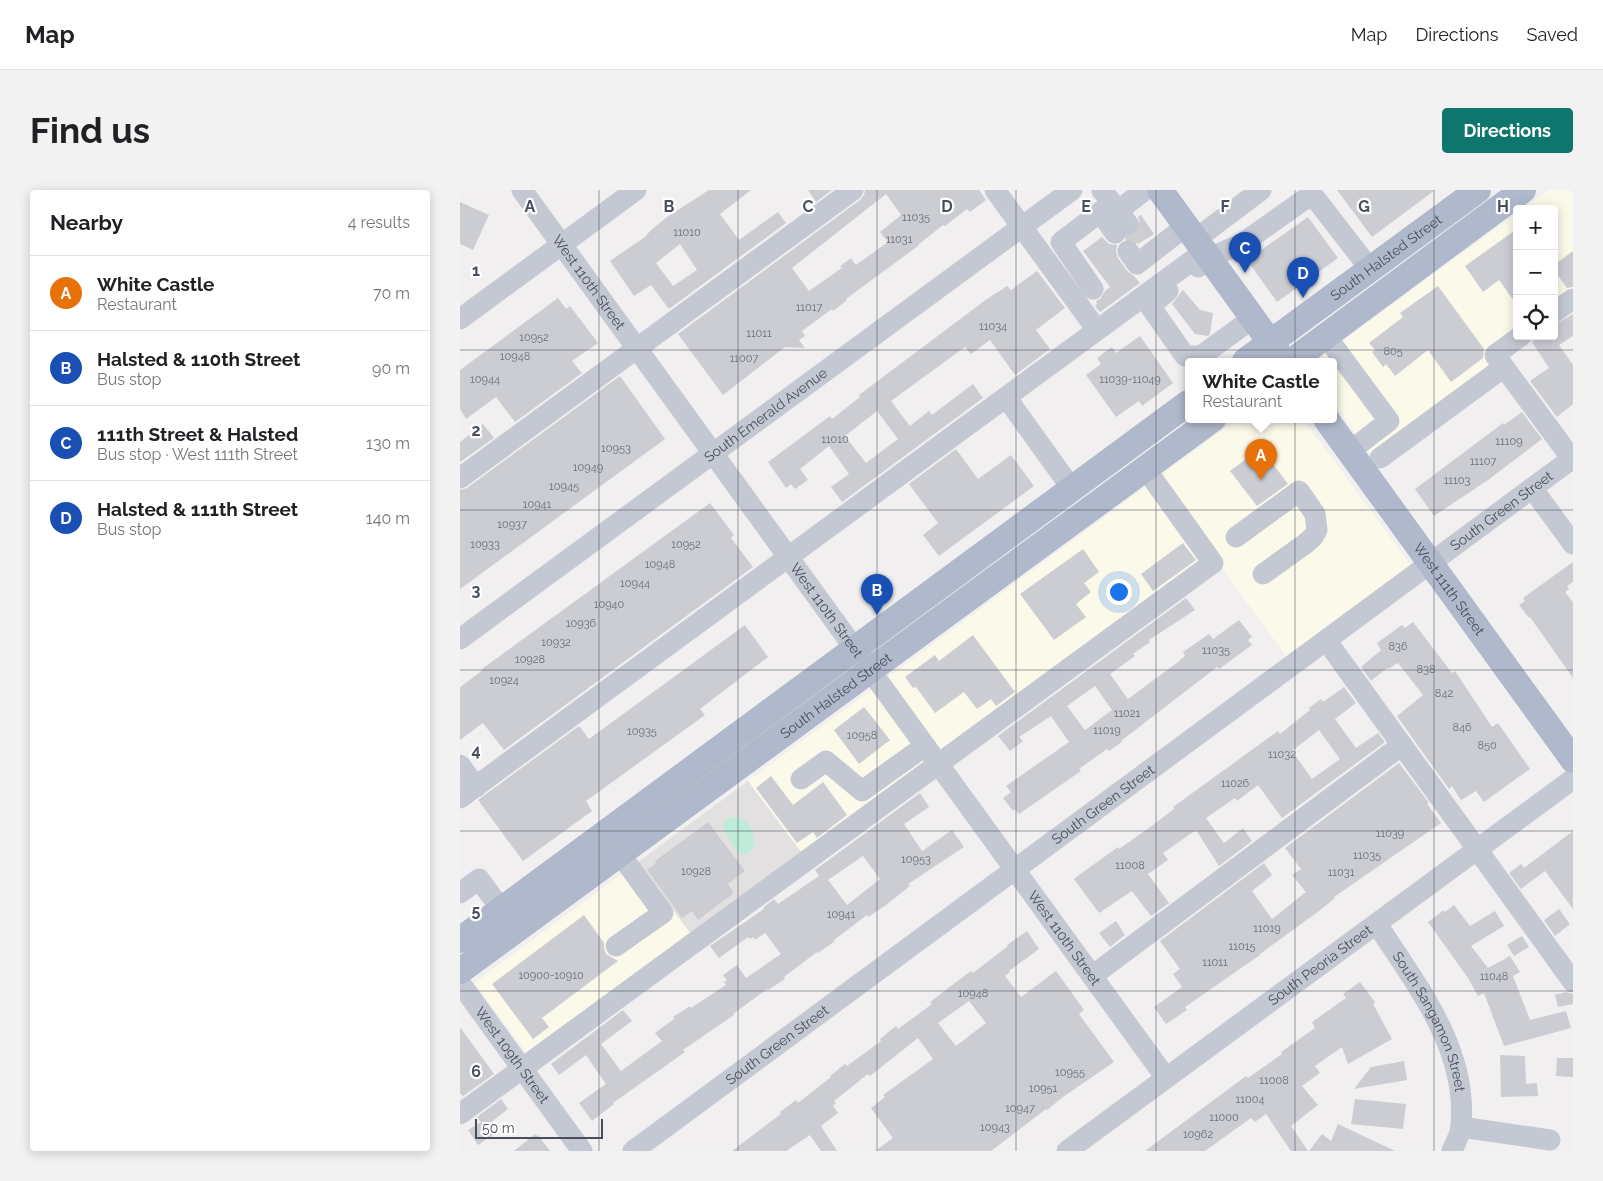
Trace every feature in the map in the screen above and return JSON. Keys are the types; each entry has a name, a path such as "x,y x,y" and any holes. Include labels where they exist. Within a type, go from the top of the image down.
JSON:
{"main road":[{"path":"1160,190 1277,352"},
{"name":"South Halsted Street","path":"1256,358 1277,352 1370,269 1478,190"},
{"name":"South Halsted Street","path":"1296,358 1524,190"},
{"name":"South Halsted Street","path":"460,940 1185,405"},
{"name":"South Halsted Street","path":"460,972 1207,423"},
{"name":"West 111th Street","path":"1329,423 1573,760"}],"street":[{"name":"West 110th Street","path":"522,190 1166,1078"},
{"path":"460,319 636,190"},
{"path":"460,478 853,190"},
{"path":"995,190 1097,330"},
{"name":"South Emerald Avenue","path":"460,640 1072,190"},
{"path":"1093,289 1061,242 1120,212 1146,190"},
{"path":"460,765 468,793 1097,330 1261,190"},
{"path":"1145,247 1243,243 1305,199 1316,198 1370,269"},
{"path":"1197,358 1185,356 1150,306 1199,244"},
{"path":"1558,309 1573,299"},
{"path":"1204,358 1253,318"},
{"path":"1326,336 1389,421 1350,451"},
{"path":"1516,340 1495,355 1572,459"},
{"path":"1380,458 1504,367"},
{"path":"1010,404 1072,489"},
{"name":"South Green Street","path":"633,1151 1572,459"},
{"path":"460,1114 1212,563 1145,468"},
{"path":"1532,488 1573,544"},
{"path":"1236,537 1299,491 1315,514 1317,530 1305,544 1263,574"},
{"path":"1326,640 1573,982"},
{"path":"1092,976 1402,745"},
{"path":"801,779 826,761 862,791 926,746"},
{"name":"South Peoria Street","path":"1067,1151 1573,779"},
{"path":"616,946 664,913 620,854"},
{"path":"460,893 479,879 501,909"},
{"name":"South Sangamon Street","path":"1377,924 1432,1010 1446,1038 1457,1073 1460,1095 1461,1127 1452,1151"},
{"name":"West 109th Street","path":"460,984 582,1151"},
{"path":"1461,1127 1550,1140"}],"shaded area":[{"path":"1548,190 1573,190 1573,294 1558,305 1558,205 1528,205"},
{"path":"1513,216 1513,340 1515,340 1500,365 1373,458 1337,407 1337,358 1319,358"},
{"path":"1232,423 1306,423 1416,572 1291,663 1219,564 810,864 748,781"},
{"path":"748,781 810,864 699,945 638,862"},
{"path":"638,862 699,945 536,1066 474,983"}],"green space":[{"path":"731,817 743,819 751,828 755,844 748,854 742,854 737,851 724,830 724,822"}],"building":[{"path":"709,190 751,190 720,214 739,240 778,212 786,223 669,309 651,285 634,296 610,261 645,237 667,217","holes":["680,244 697,270 673,286 656,263"]},
{"path":"808,190 832,190 816,202"},
{"path":"865,190 979,190 986,200 970,212 967,209 945,226 943,225 833,311 832,309 802,331 805,336 799,340 805,348 785,347 723,395 678,334 860,200","holes":["886,194 901,215 880,232 888,242 856,265 851,258 840,266 842,268 809,291 792,268"]},
{"path":"1337,190 1435,190 1372,237"},
{"path":"460,202 489,215 473,250 460,244"},
{"path":"1141,215 1154,234 1138,244 1133,240 1126,239 1127,236 1135,234 1139,229 1138,217"},
{"path":"1308,217 1338,258 1277,302 1247,260"},
{"path":"1513,232 1513,299 1499,280 1483,292 1465,266"},
{"path":"1102,237 1109,244 1117,245 1116,252 1118,258 1127,271 1140,283 1100,312 1095,306 1097,304 1096,301 1110,287 1083,251"},
{"path":"1573,251 1573,287 1567,288 1558,276 1558,262"},
{"path":"1037,271 1065,308 1036,330 1050,349 1015,375 990,340 971,354 965,347 891,401 910,426 929,411 932,415 973,384 983,398 842,502 831,487 849,474 829,446 800,469 808,480 795,489 791,484 786,488 768,462 830,416 832,419 860,397 859,395 987,299 1007,286 1011,290","holes":["877,411 898,439 866,463 845,436"]},
{"path":"1438,286 1484,349 1483,358 1451,382 1428,350 1395,376 1386,364 1383,367 1372,352 1375,350 1369,343 1403,317 1400,313"},
{"path":"1183,290 1200,310 1213,313 1210,334 1208,336 1195,334 1172,304"},
{"path":"558,298 566,309 570,306 598,343 572,361 582,373 515,422 496,397 466,419 460,409 460,370"},
{"path":"1573,314 1573,336 1559,345 1573,365 1573,404 1557,417 1530,381 1549,368 1532,342 1534,340 1558,340 1558,323"},
{"path":"1140,336 1173,383 1142,406 1139,401 1116,417 1086,375 1101,364 1097,358 1112,347 1116,353"},
{"path":"620,376 665,439 460,589 460,490 467,488"},
{"path":"1522,412 1542,439 1488,480 1434,516 1415,489 1503,423 1504,425"},
{"path":"483,424 494,438 460,462 460,442"},
{"path":"1261,448 1288,484 1257,506 1230,471"},
{"path":"956,449 978,479 1011,455 1034,486 939,556 923,535 938,523 909,484"},
{"path":"710,503 734,535 731,538 753,567 504,750 483,723 460,740 460,687"},
{"path":"1183,543 1196,560 1153,591 1141,574"},
{"path":"1083,549 1099,572 1084,583 1091,592 1076,604 1086,617 1054,640 1020,594"},
{"path":"1573,562 1573,582 1567,586 1569,589 1565,592 1573,602 1573,678 1530,617 1519,605 1525,601 1523,598"},
{"path":"1186,598 1195,610 1149,640 1150,642 1133,654 1135,656 1110,674 1128,699 1178,662 1185,656 1183,652 1209,634 1213,639 1239,620 1252,637 1248,640 1252,645 1219,669 1217,667 1122,742 1109,751 1107,749 1079,769 1081,771 1019,814 1015,809 1013,811 1003,798 1011,792 1006,786 1069,742 1051,716 1019,737 1023,741 1010,751 998,736","holes":["1095,686 1112,710 1085,730 1067,706"]},
{"path":"1413,622 1452,673 1455,671 1492,727 1498,723 1530,769 1484,802 1476,791 1461,800 1452,786 1449,789 1397,716 1423,695 1398,663 1387,668 1371,681 1361,667 1381,650 1377,643 1402,625 1405,628"},
{"path":"745,625 768,657 700,709 705,715 586,801 592,811 523,861 478,800 579,726 589,739"},
{"path":"973,635 1015,692 996,706 991,699 977,709 964,692 935,713 916,687 913,688 905,677 935,655 939,661"},
{"path":"1344,687 1356,703 1335,719 1356,748 1378,733 1385,742 1282,818 1258,785 1237,801 1235,798 1206,818 1224,843 1243,828 1252,841 1219,866 1196,830 1163,853 1168,860 1148,874 1169,903 1151,916 1132,891 1099,913 1074,879 1118,847 1119,849 1153,825 1174,809 1173,807 1278,731 1280,734 1321,699 1323,702","holes":["1319,730 1340,759 1312,779 1292,751"]},
{"path":"864,707 890,740 859,764 834,730"},
{"path":"1399,763 1429,803 1427,804 1441,823 1334,897 1319,911 1185,1007 1187,1010 1166,1024 1154,1007 1182,987 1173,974 1180,969 1160,941 1264,863 1272,875 1252,891 1272,919 1306,892 1292,875 1301,869 1285,848"},
{"path":"771,776 793,805 823,782 847,815 817,838 813,832 797,843 756,788"},
{"path":"920,793 929,807 904,824 922,851 952,830 964,847 908,884 910,886 886,905 868,917 867,915 835,941 784,977 785,979 767,989 734,1015 683,1050 685,1052 613,1103 592,1121 579,1103 606,1084 586,1055 559,1075 551,1064 623,1010 632,1021 601,1044 621,1071 662,1041 655,1033 674,1019 673,1017 690,1006 691,1008 726,985 724,982 727,980 723,975 737,965 746,978 781,954 765,933 755,940 753,937 750,939 748,937 719,958 710,946 764,909 774,899 778,904 819,876 815,870","holes":["863,856 880,879 847,905 828,880"]},
{"path":"708,822 745,871 728,884 734,893 698,920 692,911 682,918 647,870 656,863 655,861"},
{"path":"1573,831 1573,909 1545,871 1521,889 1509,873 1521,864 1524,868"},
{"path":"1454,905 1470,926 1495,911 1504,926 1471,946 1488,968 1510,956 1520,972 1513,976 1530,1020 1566,1011 1571,1028 1504,1046 1484,993 1478,996 1468,978 1428,922"},
{"path":"1559,909 1570,924 1555,936 1544,920"},
{"path":"584,915 604,943 606,954 618,961 542,1018 549,1027 533,1039 492,984"},
{"path":"1116,921 1125,935 1110,947 1099,933"},
{"path":"1027,931 1039,949 1005,976 1021,997 1056,971 1084,1010 1079,1014 1114,1062 1046,1109 991,1151 875,1151 893,1138 871,1108 885,1097 883,1095 933,1059 918,1038 870,1076 868,1074 834,1101 836,1103 833,1106 838,1113 821,1126 837,1151 821,1151 810,1135 786,1151 732,1151 781,1114 780,1112 796,1100 798,1103 845,1064 847,1066 881,1041 880,1039 896,1026 898,1029 932,1004 930,1002 971,971 973,973","holes":["969,1001 986,1023 956,1046 938,1023"]},
{"path":"1522,936 1529,947 1514,956 1507,945"},
{"path":"1360,982 1375,1002 1373,1004 1392,1039 1348,1064 1342,1047 1315,1066 1320,1073 1302,1086 1318,1105 1291,1126 1308,1151 1291,1151 1266,1114 1255,1122 1251,1118 1205,1151 1145,1151 1246,1076 1248,1078 1282,1054 1281,1052 1315,1028 1312,1022 1346,998 1343,994"},
{"path":"1566,992 1573,994 1573,1004 1558,1007 1555,995"},
{"path":"460,1027 494,1074 463,1096 460,1093"},
{"path":"1500,1055 1525,1056 1526,1084 1537,1083 1538,1096 1501,1097"},
{"path":"1557,1058 1573,1058 1573,1077 1556,1076"},
{"path":"1404,1061 1407,1080 1354,1089 1371,1067"},
{"path":"501,1099 508,1109 490,1123 496,1133 478,1145 468,1130 481,1122 477,1117"},
{"path":"1355,1099 1406,1104 1403,1129 1351,1124"},
{"path":"1338,1124 1395,1151 1309,1151 1322,1134 1331,1141"},
{"path":"535,1134 536,1136 538,1135 550,1151 514,1151"}],"tunnel":[{"path":"1128,224 1140,243"}],"place":[{"name":"111th Street & Halsted","path":"1245,273"},
{"name":"Halsted & 111th Street","path":"1303,298"},
{"name":"White Castle","path":"1261,480"},
{"name":"Halsted & 110th Street","path":"877,615"}]}
